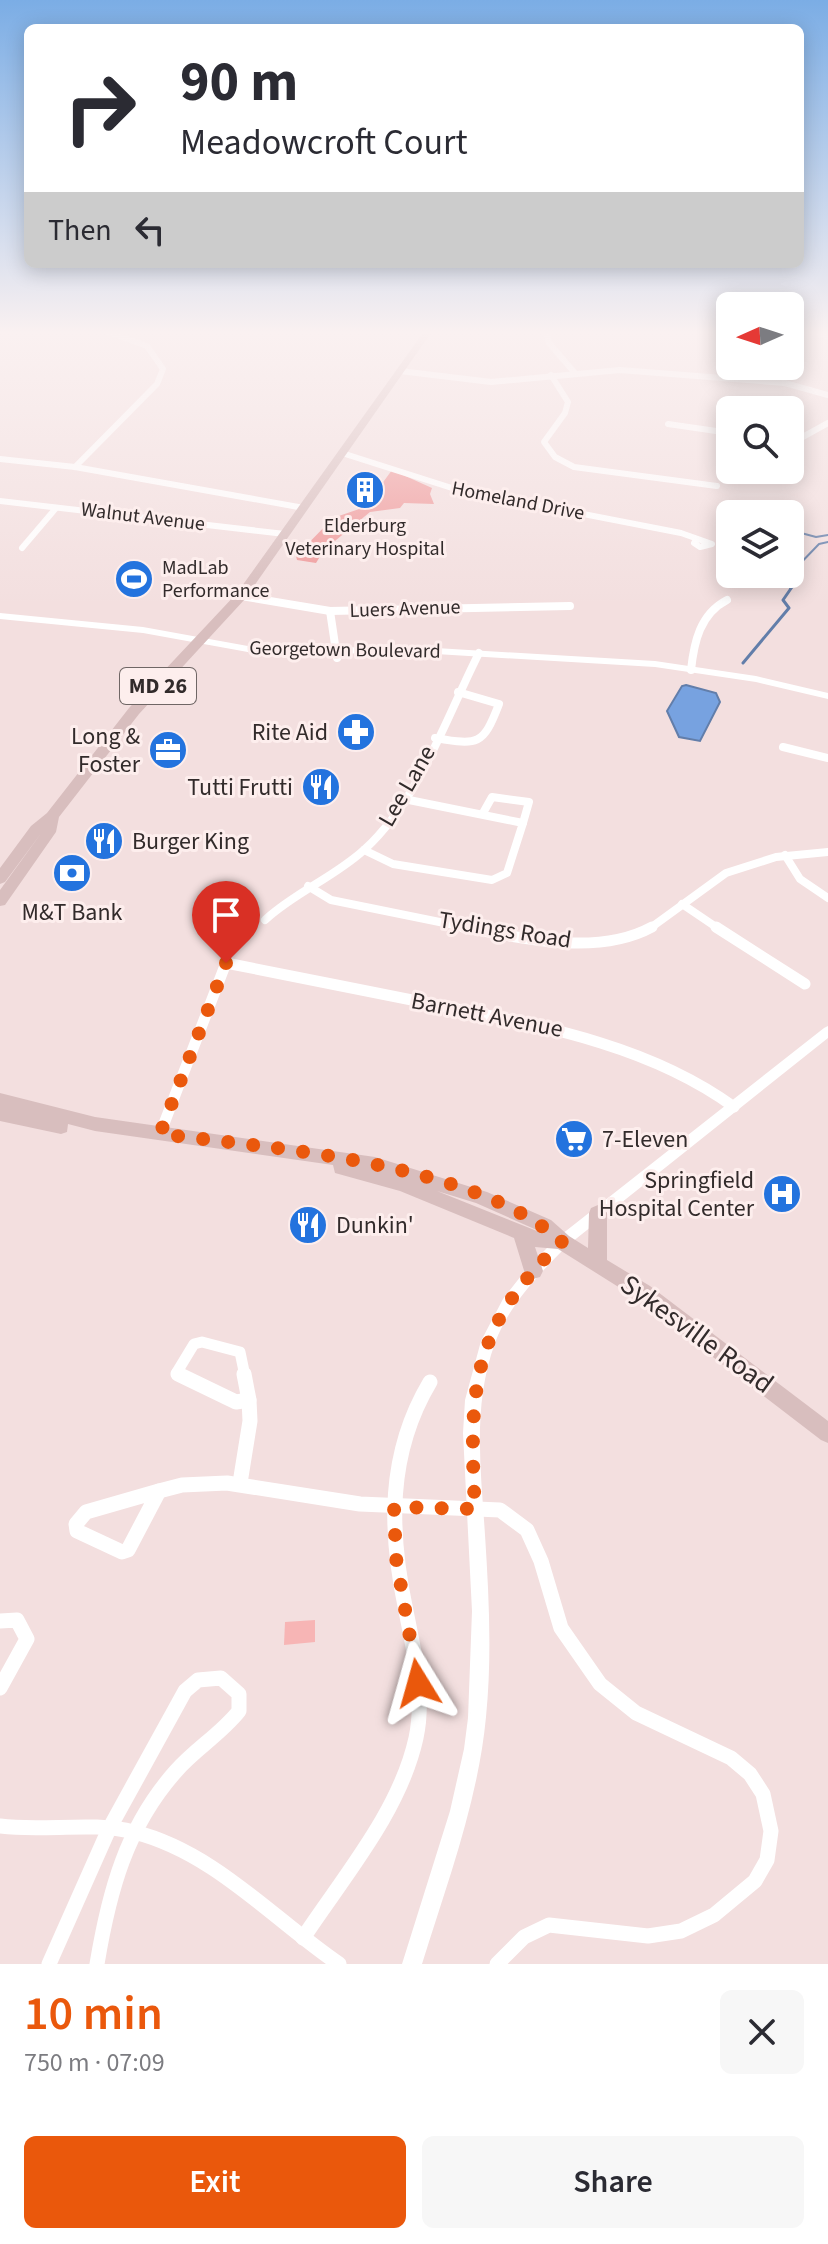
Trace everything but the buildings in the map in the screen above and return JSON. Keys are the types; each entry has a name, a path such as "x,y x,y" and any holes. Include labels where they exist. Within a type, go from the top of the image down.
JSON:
{"main road":[{"name":"MD 26","path":"0,879 36,829 52,816 134,711 241,596 364,422"},
{"name":"MD 26","path":"0,901 49,832 52,816"},
{"name":"Sykesville Road","path":"0,1100 76,1120 328,1155 393,1168 517,1212 544,1225 562,1242 692,1326 828,1433"},
{"name":"Sykesville Road","path":"0,1114 109,1136 356,1171 427,1193 536,1239 562,1242"},
{"path":"597,1263 598,1213"},
{"path":"522,1233 533,1271"}],"street":[{"path":"75,467 120,422"},
{"path":"559,422 544,442 555,457 574,467 717,486"},
{"path":"804,436 828,423"},
{"path":"668,424 716,431"},
{"name":"Homeland Drive","path":"342,453 379,459 422,480 455,489 681,533 696,539"},
{"path":"0,459 75,467 304,508"},
{"name":"Walnut Avenue","path":"0,501 285,534"},
{"path":"22,548 56,508"},
{"name":"Luers Avenue","path":"241,596 330,611 570,606"},
{"path":"691,670 693,650 705,621 716,606 727,600"},
{"path":"330,611 335,654"},
{"name":"Georgetown Boulevard","path":"0,616 143,630 257,658 335,654 477,656 691,670 756,679 828,696"},
{"name":"Georgetown Boulevard","path":"0,623 198,645"},
{"name":"Lee Lane","path":"265,920 308,886 364,850 384,829 404,799 477,656"},
{"path":"435,738 471,744 487,735 499,704 458,692"},
{"path":"783,747 828,758"},
{"path":"364,850 393,864 492,880 507,873 529,802 492,797 483,813"},
{"path":"404,799 523,823"},
{"name":"Tydings Road","path":"308,886 331,900 576,942 632,936 655,927 726,874 785,855 828,852"},
{"path":"785,855 800,879 828,898"},
{"path":"682,904 714,922 759,956 794,973 805,984"},
{"name":"Barnett Avenue","path":"160,1134 226,963 581,1035 712,1091 734,1107"},
{"path":"412,1964 469,1764 477,1718 479,1646 473,1400 488,1341 508,1303 533,1271 562,1242 828,1031"},
{"path":"240,1483 250,1421 249,1400 240,1352 202,1342 194,1344 177,1372 180,1378 236,1402 249,1400"},
{"path":"303,1938 395,1793 416,1737 419,1703 416,1663 396,1558 394,1507 404,1429 414,1405 430,1382"},
{"path":"159,1491 128,1550 122,1552 77,1531 76,1524 86,1512 159,1491 203,1482 240,1483 341,1502 500,1510 512,1514 523,1524 536,1550 560,1626 596,1680 637,1715 741,1764 765,1796 772,1835 764,1869 717,1914 669,1936 643,1938 561,1923 544,1926 527,1934 497,1964"},
{"path":"0,1621 17,1620 27,1639 0,1688"},
{"path":"49,1964 109,1829 190,1684 212,1676 228,1681 239,1694 239,1711 161,1786 114,1871 97,1964"},
{"path":"0,1826 22,1830 109,1829 135,1832 187,1852 216,1869 339,1964"}],"shaded area":[{"path":"392,470 432,488 430,494 434,504 404,503 400,508 370,512 324,550 316,563 297,560 296,556 333,518 365,507"},
{"path":"315,1620 315,1642 284,1645 285,1622"}],"water":[{"path":"682,686 716,693 720,702 700,741 679,737 667,711"}],"waterway":[{"path":"804,534 816,537 828,535"},
{"path":"790,589 794,584 792,572 819,544 828,542"},
{"path":"743,663 789,608 783,600 791,588"}],"place":[{"name":"Elderburg Veterinary Hospital","path":"365,490"},
{"name":"MadLab Performance","path":"134,579"},
{"name":"Rite Aid","path":"356,732"},
{"name":"Long & Foster","path":"168,750"},
{"name":"Tutti Frutti","path":"321,787"},
{"name":"Burger King","path":"104,841"},
{"name":"M&T Bank","path":"72,873"},
{"name":"7-Eleven","path":"574,1139"},
{"name":"Springfield Hospital Center","path":"782,1194"},
{"name":"Dunkin'","path":"308,1225"}],"route":[{"path":"226,963 160,1134 328,1155 393,1168 457,1188 517,1212 544,1225 562,1242 519,1288 488,1341 473,1400 471,1433 475,1509 394,1507 396,1558 418,1683"}]}
